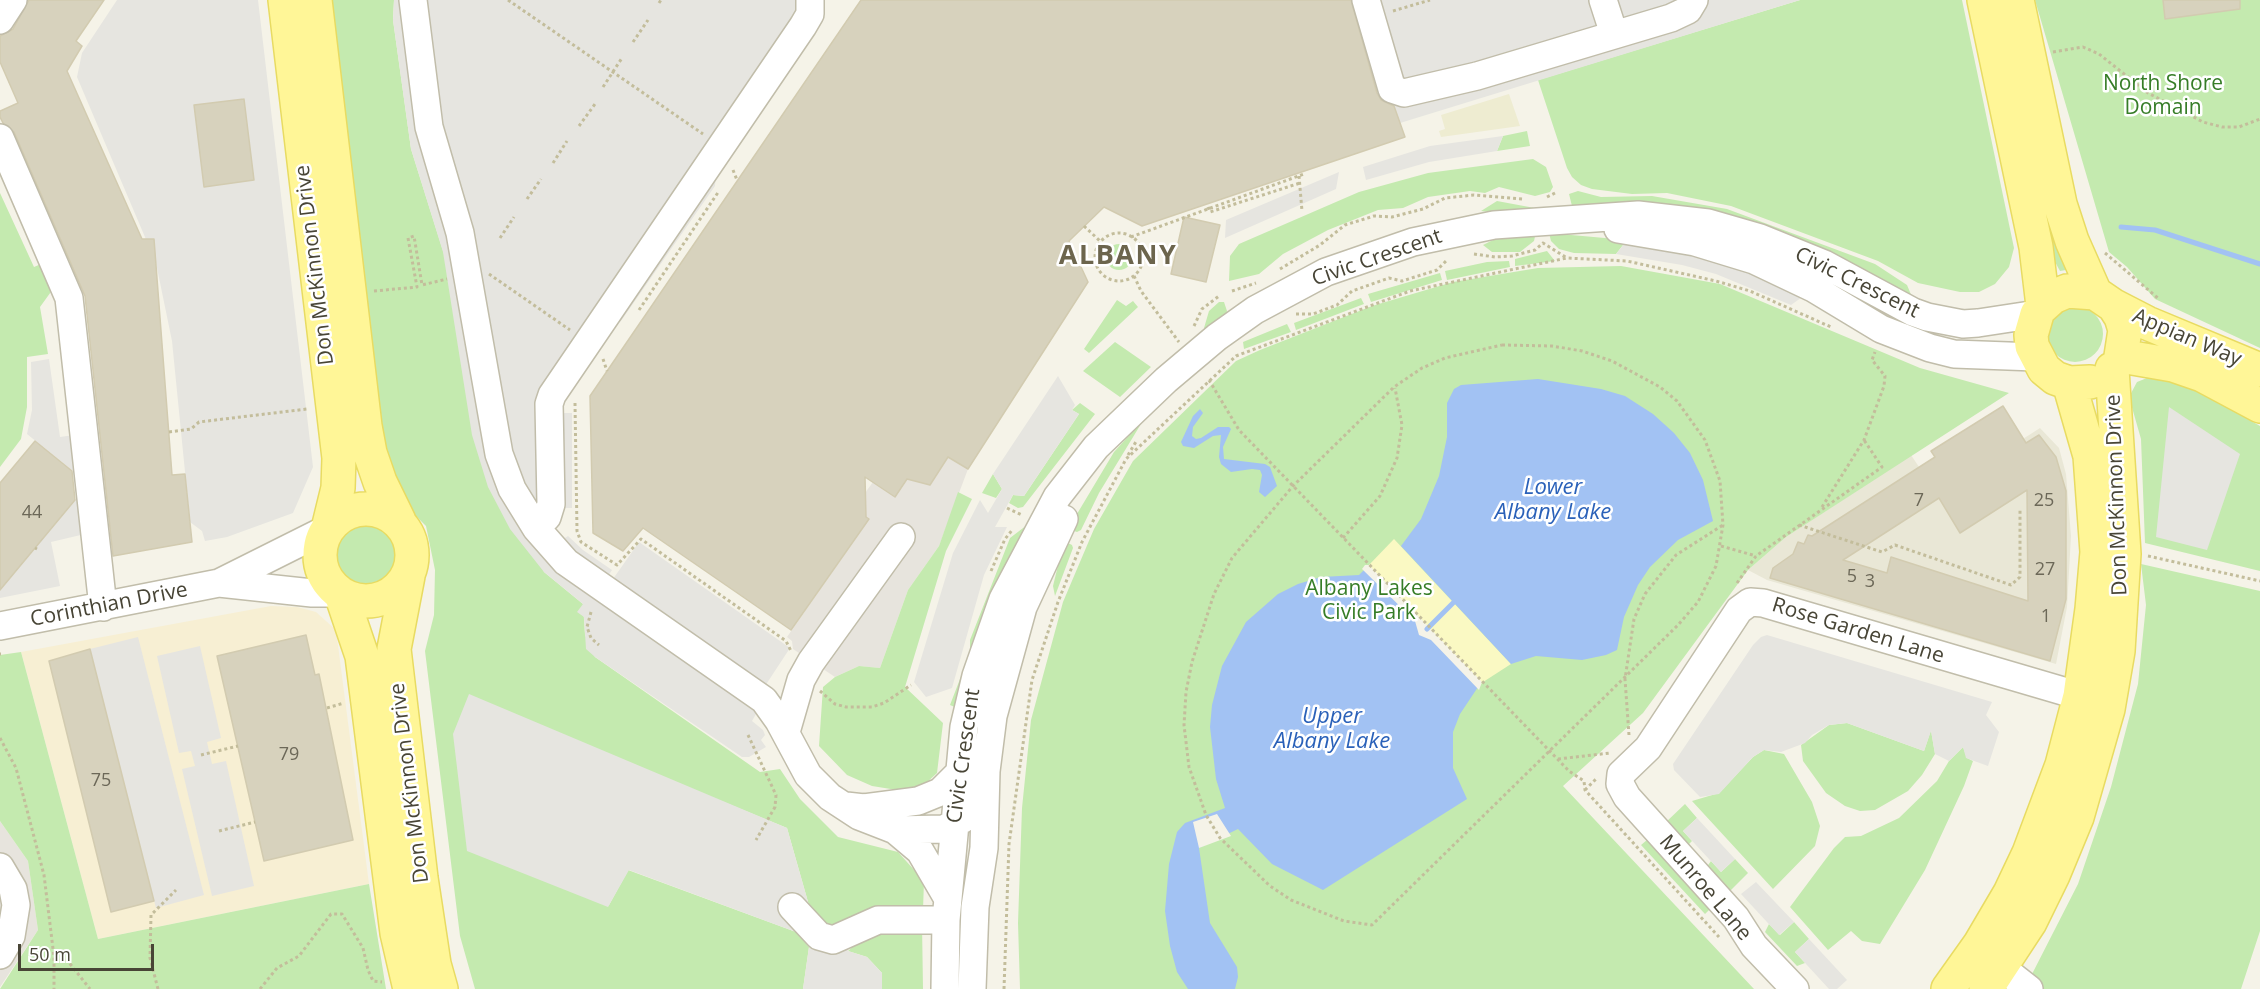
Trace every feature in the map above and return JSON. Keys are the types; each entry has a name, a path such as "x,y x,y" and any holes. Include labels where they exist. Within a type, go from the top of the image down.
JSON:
{"main road":[{"name":"Don McKinnon Drive","path":"285,0 339,458 338,488 328,529"},
{"name":"Don McKinnon Drive","path":"315,0 365,426 370,453 380,482 399,521"},
{"path":"1984,0 2036,247 2040,310 2031,335 2035,357 2055,378 2069,383 2093,381 2117,362 2125,330 2104,299 2065,223 2017,0"},
{"path":"2040,310 2054,297 2067,291 2104,299"},
{"name":"Appian Way","path":"2104,299 2147,323 2260,370"},
{"name":"Don McKinnon Drive","path":"1994,978 2030,922 2053,875 2095,763 2108,709 2118,651 2124,554 2117,362"},
{"name":"Appian Way","path":"2117,362 2173,365 2202,375 2260,406"},
{"name":"Don McKinnon Drive","path":"1948,989 1992,924 2029,853 2055,784 2080,696 2097,552 2090,456 2069,383"},
{"path":"357,509 384,511 399,521 412,547 408,576 396,591 379,600 359,601 341,594 329,582 322,568 321,544 328,529 340,516 357,509"},
{"name":"Don McKinnon Drive","path":"408,576 394,649 421,878 434,964 441,989"},
{"name":"Don McKinnon Drive","path":"341,594 362,656 397,933 408,984"}],"street":[{"path":"0,20 13,0"},
{"path":"413,0 429,126 460,233 499,454 512,489 536,528 566,562 764,700 786,732 808,775 818,787 842,805 864,808 898,818 930,831 954,824 969,812 986,771"},
{"path":"536,528 547,518 551,504 549,404 552,395 803,26 810,14 810,0"},
{"path":"1603,0 1614,34"},
{"path":"1369,6 1392,88 1404,93 1477,76 1683,13 1694,0"},
{"path":"0,138 69,298 103,607"},
{"name":"Civic Crescent","path":"972,989 977,882 984,848 986,771 993,716 1014,633 1032,582 1071,506 1130,431 1190,343 1300,285 1354,261 1413,242 1484,227 1572,222 1638,215 1708,223 1789,249 1824,264 1913,312 1927,317 1963,324 2040,310"},
{"name":"Civic Crescent","path":"1572,222 1668,237 1754,260 1813,288 1881,329 1930,348 1954,354 2035,357"},
{"name":"Civic Crescent","path":"945,989 947,909 958,774 968,702 1002,599 1026,551 1063,488 1096,447 1130,431"},
{"name":"Corinthian Drive","path":"0,626 219,583 328,529"},
{"path":"786,732 801,680 811,662 901,537"},
{"name":"Corinthian Drive","path":"219,583 341,594"},
{"name":"Rose Garden Lane","path":"1611,778 1621,774 1648,748 1734,617 1750,602 1763,603 2080,696"},
{"path":"898,818 940,792 958,774"},
{"name":"Munroe Lane","path":"1611,778 1736,918 1754,946 1795,989"},
{"path":"792,907 819,936 833,940 878,920 947,909 920,851 898,818"},
{"path":"954,824 973,848 977,882"},
{"path":"0,867 13,890 16,920 11,936 0,955"},
{"path":"1994,978 2030,989"}],"path":[{"path":"508,0 721,146 737,180"},
{"path":"1369,6 1430,0"},
{"path":"633,42 648,20"},
{"path":"2028,57 2083,46 2099,54 2148,93 2203,122 2222,127 2239,127 2260,119"},
{"path":"603,87 622,58"},
{"path":"579,126 595,104"},
{"path":"552,162 567,141"},
{"path":"1131,237 1208,207 1304,174"},
{"path":"1299,176 1302,211"},
{"path":"527,200 541,179"},
{"path":"633,317 718,195 722,183"},
{"path":"1208,207 1210,212 1300,183"},
{"path":"500,238 514,217"},
{"path":"1084,226 1101,242"},
{"path":"1118,234 1131,237 1138,242 1143,255 1139,270 1134,276 1118,281 1103,275 1096,261 1101,242 1118,234"},
{"path":"366,292 417,286 408,238 414,236 422,285 450,278"},
{"path":"1466,255 1477,253 1495,257 1512,256 1535,250 1543,243 1567,258"},
{"path":"2102,250 2161,301"},
{"path":"1287,315 1313,315 1337,305 1352,291 1389,278 1402,282 1437,270 1445,260 1456,258"},
{"path":"1004,989 1009,844 1032,680 1058,602 1082,542 1126,459 1236,356 1410,291 1567,258 1627,261 1716,281 1750,291 1833,328"},
{"path":"483,270 580,336"},
{"path":"1134,276 1141,291 1181,344 1190,343"},
{"path":"1219,296 1202,309 1190,343 1239,430 1550,751 1584,781 1585,790 1721,938"},
{"path":"1502,345 1552,346 1582,351 1612,361 1660,387 1689,414 1706,440 1715,462 1720,481 1724,525 1721,546 1709,584 1698,602 1625,680 1372,925 1344,921 1291,900 1270,886 1220,838 1206,815 1190,767 1184,725 1186,692 1192,662 1214,594 1232,558 1293,486 1394,387 1422,368 1445,358 1502,345"},
{"path":"1864,440 1882,467 1819,511 1864,440 1884,386 1885,376 1872,360 1877,347"},
{"path":"597,364 606,351"},
{"path":"1343,538 1380,496 1397,459 1402,425 1394,387"},
{"path":"576,395 577,531 581,542 616,565 641,539 786,641 790,646 790,653"},
{"path":"169,432 191,429 199,422 318,408"},
{"path":"1126,459 1130,431"},
{"path":"1799,525 1882,552 1895,544 2011,585 2020,577 2020,509"},
{"path":"1629,738 1625,680 1634,619 1645,594 1676,555 1724,525"},
{"path":"1721,546 1756,556"},
{"path":"2124,554 2148,556 2260,581"},
{"path":"591,612 587,627 591,638 599,645"},
{"path":"820,691 835,704 855,709 884,703 911,685"},
{"path":"748,735 776,795 775,807 756,840"},
{"path":"0,738 16,768 44,875 54,957 54,989"},
{"path":"201,755 238,746"},
{"path":"1558,759 1618,753"},
{"path":"1585,790 1611,778"},
{"path":"219,831 255,822"},
{"path":"158,989 150,958 152,915 176,890"},
{"path":"260,989 277,968 299,956 331,914 342,914 353,931 363,948 373,981 408,984"},
{"path":"54,957 67,960 90,989"}],"shaded area":[{"path":"117,0 258,0 313,467 293,513 227,537 205,541 202,531 190,522 172,341 156,263 77,77 82,53"},
{"path":"394,0 819,0 716,171 715,186 621,321 607,330 562,396 560,413 572,413 572,508 562,508 555,527 560,541 568,536 583,550 612,570 606,579 613,579 639,542 790,648 767,683 764,700 752,721 763,730 765,735 761,740 766,747 749,757 742,757 586,649 584,617 577,612 583,604 544,572 510,529 488,487 472,435 443,252 411,149 393,20"},
{"path":"1252,0 1800,0 1400,123 1394,107 1154,28"},
{"path":"1509,94 1520,126 1441,137 1439,131 1445,129 1441,115"},
{"path":"1503,136 1497,151 1429,162 1366,180 1363,167 1430,146"},
{"path":"1339,172 1336,189 1225,238 1226,220"},
{"path":"1627,240 1734,262 1805,295 1791,305 1716,274 1682,265 1616,254"},
{"path":"49,359 60,437 74,435 79,476 27,434 32,410 31,362"},
{"path":"1058,376 1075,405 1072,410 1079,414 1024,496 1013,495 995,527 1007,527 984,575 952,688 926,697 914,682 953,553 980,500 988,513 1002,489 993,474"},
{"path":"2169,407 2240,454 2207,550 2156,537"},
{"path":"2040,428 2059,448 2066,474 2071,536 2067,607 2056,664 1767,580 1748,570 1786,537 1911,455 1937,494"},
{"path":"948,457 968,469 939,546 908,590 880,668 859,666 835,677 793,649 792,641 787,637 869,519 854,508 873,482 895,497 907,479"},
{"path":"80,494 85,534 51,542 60,586 0,598 0,590"},
{"path":"271,606 297,607 316,612 336,630 369,884 98,939 21,652"},
{"path":"1767,635 1992,702 1986,715 1999,732 1988,766 1966,758 1963,747 1949,761 1935,754 1931,731 1924,751 1847,723 1829,725 1812,735 1805,743 1781,752 1764,750 1753,757 1719,794 1700,797 1674,770 1673,764 1753,645 1761,637"},
{"path":"138,637 204,895 156,908 90,649"},
{"path":"200,646 221,738 207,742 212,764 226,761 254,886 212,896 182,769 195,766 191,751 179,753 157,656"},
{"path":"469,694 787,828 812,916 826,931 837,929 848,951 867,957 882,973 882,989 803,989 809,947 796,932 629,870 608,907 467,851 453,734"},
{"path":"1697,818 1735,859 1721,872 1683,831"},
{"path":"0,821 28,861 38,930 0,987"},
{"path":"1756,882 1794,922 1779,935 1741,894"},
{"path":"1809,939 1847,980 1837,989 1829,989 1795,952"}],"green space":[{"path":"327,0 394,0 393,20 411,149 544,572 583,604 585,635 595,657 760,772 780,769 800,799 838,837 898,852 924,881 923,910 826,931 812,916 787,828 665,778 608,907 628,870 796,932 809,947 803,989 475,989 460,936 425,651 434,615 435,570 426,526 404,504 380,458"},
{"path":"1800,0 1962,0 2014,248 2009,267 1995,284 1979,292 1960,292 1918,283 1878,261 1731,206 1667,193 1632,194 1592,189 1581,185 1572,177 1538,80"},
{"name":"North Shore Domain","path":"2035,0 2260,0 2260,348 2155,299 2127,267 2109,252"},
{"path":"1527,131 1530,146 1497,151 1503,136"},
{"path":"1533,159 1546,167 1553,187 1550,192 1535,196 1499,187 1485,193 1470,191 1428,197 1403,208 1378,210 1328,230 1283,254 1259,274 1229,281 1230,256 1239,244 1359,192 1428,173"},
{"path":"2048,189 2072,269 2060,271 2048,249 2041,225"},
{"path":"1578,191 1601,197 1652,196 1727,209 1875,264 1907,285 1912,297 1572,206 1569,194"},
{"path":"0,193 34,267 41,264 53,289 40,307 48,354 27,357 27,407 21,439 0,467"},
{"path":"1497,201 1540,209 1506,214 1481,211"},
{"path":"1536,232 1534,241 1520,252 1492,252 1483,245 1503,235"},
{"path":"1549,233 1627,240 1616,254 1574,253 1559,249 1551,241"},
{"path":"1119,244 1128,248 1132,257 1128,266 1119,270 1110,266 1106,257 1110,248"},
{"path":"1547,251 1555,261 1515,266 1515,259"},
{"path":"1509,261 1510,267 1447,280 1445,271 1487,262"},
{"name":"Albany Lakes Civic Park","path":"1621,266 1720,284 1920,368 2009,393 1786,537 1748,570 1643,713 1563,786 1754,989 1020,989 1018,923 1022,808 1031,720 1063,602 1094,529 1133,461 1236,361 1260,350 1372,306 1453,282 1538,268"},
{"path":"1440,273 1442,280 1371,302 1368,294"},
{"path":"1361,298 1364,304 1296,330 1294,323"},
{"path":"1117,300 1126,306 1133,301 1138,307 1089,353 1084,349"},
{"path":"1219,302 1224,302 1227,311 1225,319 1208,332 1204,328 1209,311"},
{"path":"2070,306 2080,306 2095,314 2101,323 2103,334 2101,345 2095,354 2080,362 2070,362 2059,357 2052,350 2047,339 2047,329 2052,318 2059,311"},
{"path":"1287,324 1291,332 1244,349 1243,342"},
{"path":"1115,342 1151,367 1120,397 1083,371"},
{"path":"2152,376 2196,389 2260,426 2260,571 2145,543 2141,439 2129,397 2137,382"},
{"path":"1080,403 1095,414 1023,507 1018,508 1009,503 1013,495 1024,496 1079,414 1072,410"},
{"path":"1144,419 1099,493 1081,530 1077,532 1068,529 1114,452"},
{"path":"993,474 1002,489 996,498 982,493"},
{"path":"958,492 972,499 946,551 905,687 943,723 937,773 924,785 897,790 872,786 847,775 819,746 823,687 835,677 859,666 880,668 908,590 939,546"},
{"path":"1027,525 957,708 950,705 970,653 970,640 1010,538"},
{"path":"367,526 389,535 398,557 389,579 367,588 345,579 336,557 345,535"},
{"path":"1064,541 1073,548 1055,596 1053,586"},
{"path":"2141,564 2260,591 2260,931 2241,989 2040,989 2030,978 2078,884 2111,787 2138,684 2146,605"},
{"path":"21,652 98,939 369,884 386,989 0,989 38,930 28,861 0,821 0,655"},
{"path":"1847,723 1924,751 1931,730 1935,754 1922,775 1908,791 1875,810 1860,811 1845,806 1826,793 1803,761 1801,745 1829,725"},
{"path":"1963,747 1967,758 1973,761 1964,786 1925,870 1880,944 1862,941 1851,931 1828,950 1790,907 1834,848 1845,837 1861,836 1899,818 1937,781 1949,761"},
{"path":"1764,750 1784,754 1812,802 1820,826 1815,846 1773,889 1692,801 1719,793 1753,757"},
{"path":"1685,804 1697,818 1683,831 1692,841 1687,846 1665,823"},
{"path":"1647,840 1711,908 1705,914 1641,845"},
{"path":"1735,859 1748,873 1729,892 1706,868 1711,861 1721,872"},
{"path":"1794,922 1809,939 1795,952 1805,963 1797,966 1765,932 1769,924 1780,935"},
{"path":"922,923 923,989 882,989 882,973 867,957 848,951 859,941 885,927"}],"sand":[{"path":"1394,539 1511,664 1480,684 1367,567"}],"water":[{"name":"Lower Albany Lake","path":"1538,379 1601,389 1625,396 1653,414 1674,433 1690,453 1703,480 1713,521 1678,540 1650,567 1638,585 1624,617 1617,650 1582,660 1536,656 1511,664 1401,546 1421,519 1439,476 1447,437 1447,403 1454,389 1461,385"},
{"path":"1200,409 1203,413 1193,427 1192,436 1196,439 1201,438 1218,427 1229,427 1231,429 1223,447 1224,459 1265,464 1270,467 1277,486 1265,497 1259,492 1262,475 1260,470 1231,472 1221,464 1219,457 1221,435 1213,436 1194,448 1183,446 1181,442 1193,416"},
{"name":"Upper Albany Lake","path":"1367,567 1480,684 1460,714 1453,732 1453,768 1467,799 1323,890 1272,864 1238,829 1199,848 1210,923 1237,967 1238,977 1235,989 1188,989 1177,972 1170,946 1165,911 1169,864 1177,832 1185,823 1225,808 1216,779 1210,727 1212,705 1222,666 1246,622 1278,594 1298,584 1321,577 1359,575"}],"pier":[{"path":"1365,565 1369,565 1482,682 1479,690 1431,640 1419,635 1415,621 1362,569"},
{"path":"1217,814 1231,836 1199,848 1193,822"}],"building":[{"path":"29,0 104,0 76,41 82,46 67,71 142,239 154,239 172,475 185,474 192,542 113,556 85,296 14,132 3,123 0,117 0,111 18,103 0,62 0,36 13,29"},
{"path":"861,0 1351,0 1377,93 1381,100 1394,106 1405,137 1142,226 1104,207 1069,241 1088,282 968,469 948,457 930,485 907,479 895,497 865,477 866,517 869,519 791,630 643,528 623,551 593,533 590,396"},
{"path":"2163,0 2240,0 2240,9 2165,19"},
{"path":"244,99 254,180 204,187 194,105"},
{"path":"1184,217 1220,225 1206,282 1171,274"},
{"path":"2003,406 2026,443 2039,435 2056,457 2066,491 2066,599 2050,661 1770,578 1773,568 1793,554 1798,542 1804,544 1808,535 1812,536 1935,457 1931,451","holes":["2027,490 2028,601 1891,557 1887,573 1843,560 1939,498 1960,533"]},
{"path":"35,441 72,471 75,500 0,590 0,483"},
{"path":"306,635 315,675 319,674 353,840 264,861 217,656"},
{"path":"90,649 154,901 111,912 49,661"}],"waterway":[{"path":"2121,227 2155,230 2260,264"},
{"path":"1427,629 1454,602"}],"district":[{"name":"ALBANY","path":"1118,256"}]}
